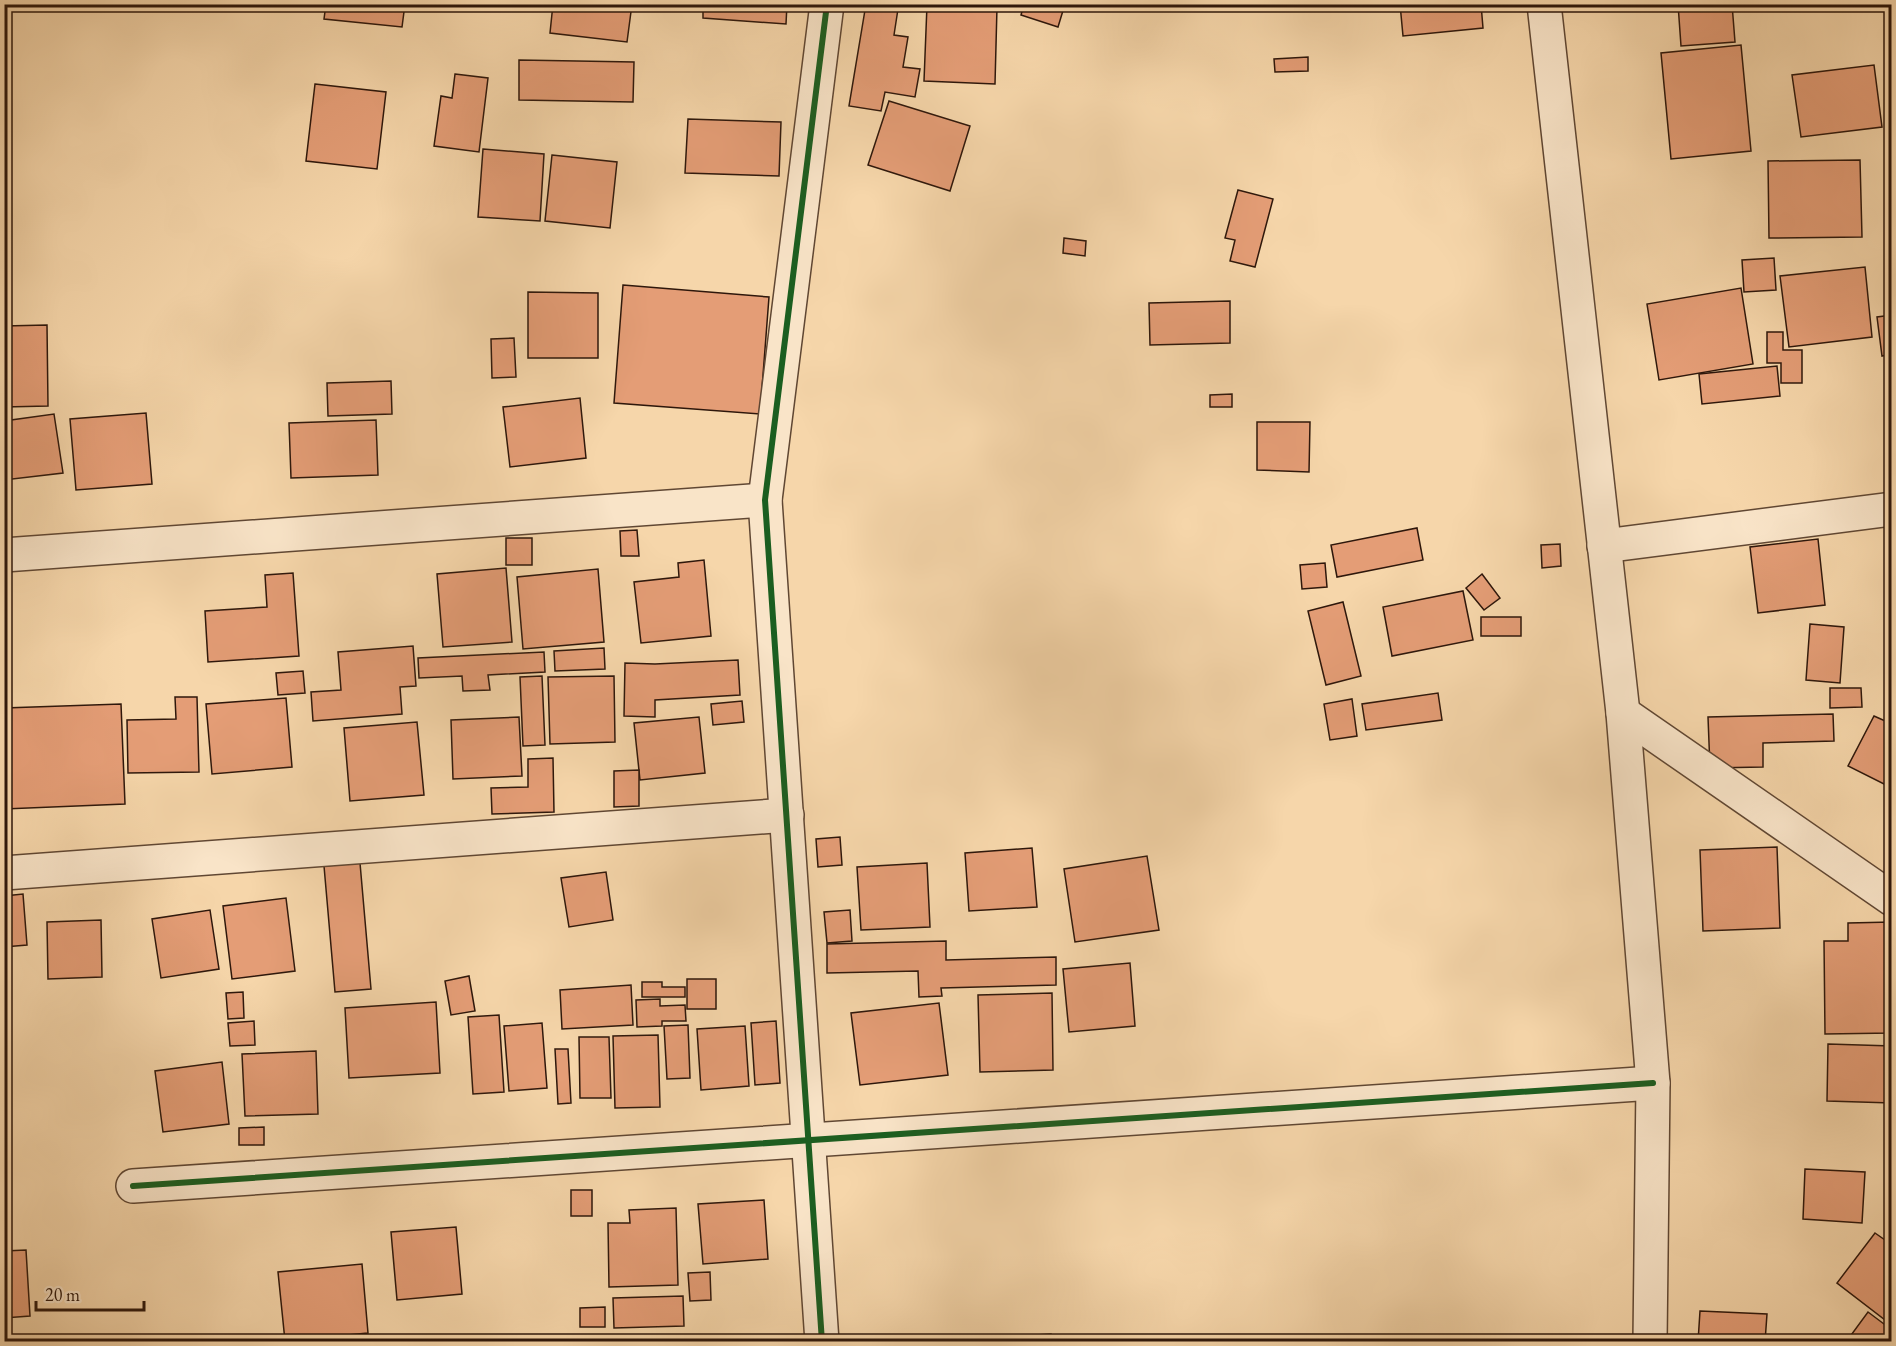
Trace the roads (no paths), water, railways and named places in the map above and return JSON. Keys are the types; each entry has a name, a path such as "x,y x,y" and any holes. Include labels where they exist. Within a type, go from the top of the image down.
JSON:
{"street":[{"path":"822,1341 765,500 827,4"},
{"path":"1544,4 1623,713 1653,1083 1650,1341"},
{"path":"4,555 765,500"},
{"path":"1604,546 1892,509"},
{"path":"1623,713 1892,899"},
{"path":"4,873 787,815"},
{"path":"133,1186 1653,1083"}]}
